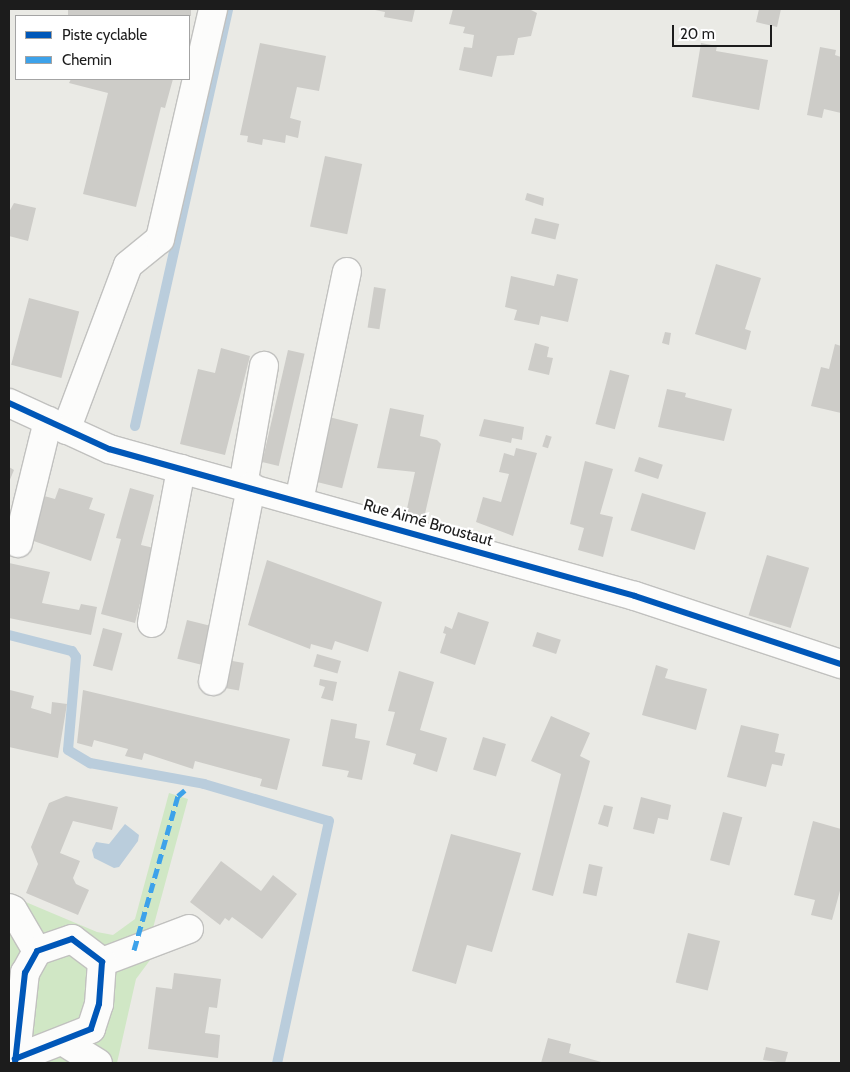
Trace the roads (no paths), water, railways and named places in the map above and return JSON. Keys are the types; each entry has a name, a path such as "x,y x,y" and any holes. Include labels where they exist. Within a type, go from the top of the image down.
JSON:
{"street":[{"path":"18,543 57,425 128,265 160,239 213,9"},
{"path":"299,501 347,272"},
{"path":"213,681 247,486 264,366"},
{"name":"Rue Aimé Broustaut","path":"9,404 109,449 247,486 634,596 841,664"},
{"path":"152,623 181,469"},
{"path":"9,908 13,910 37,951"},
{"path":"102,962 189,930"},
{"path":"72,939 102,962 99,1004 91,1029 64,1042 14,1052 25,973 37,951 72,939"},
{"path":"64,1042 98,1063"}],"water":[{"path":"125,824 139,835 138,841 119,867 114,868 94,858 92,850 96,842 109,844"}],"waterway":[{"path":"135,426 228,9"},
{"path":"9,635 72,651 76,657 68,750 90,763 204,784 329,821 277,1063"}]}
